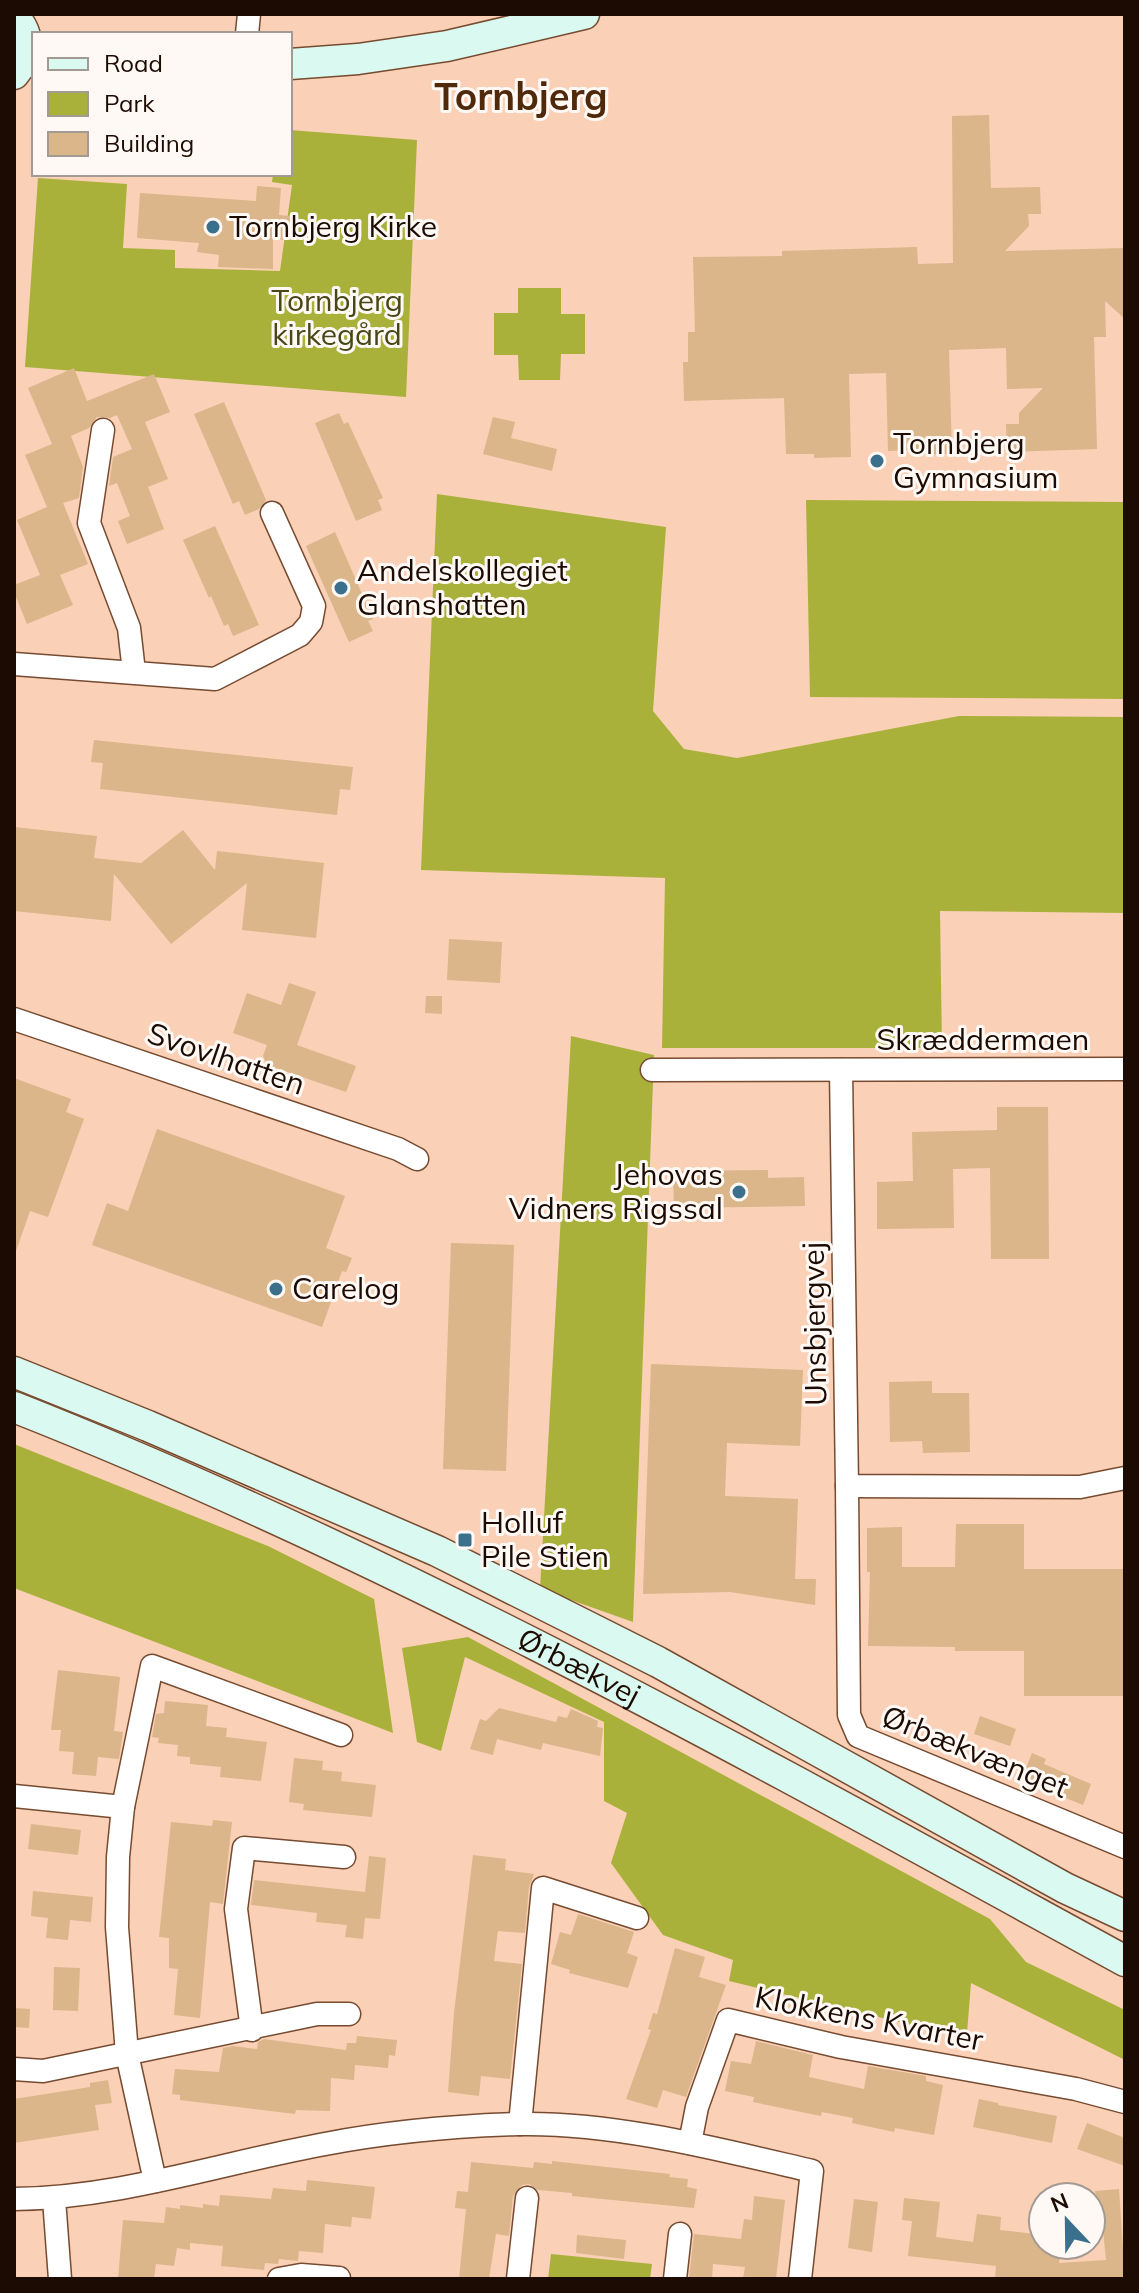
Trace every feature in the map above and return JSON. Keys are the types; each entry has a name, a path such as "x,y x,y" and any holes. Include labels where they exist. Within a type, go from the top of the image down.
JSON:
{"main road":[{"path":"292,64 358,59 447,46 584,14"},
{"path":"14,17 25,33 25,58"},
{"name":"Ørbækvej","path":"14,1372 437,1551 658,1662 1065,1888 1125,1916"},
{"name":"Ørbækvej","path":"14,1407 108,1444 256,1509 488,1618 1120,1956"}],"street":[{"path":"103,430 89,523 129,628 134,672"},
{"path":"14,664 215,679 300,635 311,622 314,606 272,513"},
{"name":"Svovlhatten","path":"14,1019 398,1149 417,1159"},
{"name":"Skræddermaen","path":"841,1070 1125,1069"},
{"path":"652,1070 841,1070"},
{"name":"Unsbjergvej","path":"841,1070 847,1486"},
{"path":"847,1486 1080,1487 1125,1478"},
{"name":"Ørbækvænget","path":"847,1486 849,1715 858,1736 1125,1847"},
{"path":"155,2181 127,2054 117,1927 118,1857 123,1807 152,1666 341,1735"},
{"path":"14,1796 123,1807"},
{"path":"252,2030 236,1909 244,1848 344,1857"},
{"path":"520,2124 543,1888 637,1918"},
{"path":"14,2069 43,2071 252,2030 317,2014 349,2014"},
{"name":"Klokkens Kvarter","path":"690,2143 697,2107 728,2020 841,2047 1076,2089 1125,2102"},
{"path":"14,2199 54,2199 155,2181 326,2143 412,2131 520,2124 581,2128 690,2143 812,2171 800,2279"},
{"path":"518,2279 527,2198"},
{"path":"54,2199 60,2279"},
{"path":"675,2279 680,2234"},
{"path":"279,2279 301,2275 339,2278"}],"green space":[{"name":"Tornbjerg kirkegård","path":"292,130 417,140 406,397 25,367 38,178 127,184 123,248 175,250 175,268 280,271 292,185 272,182 273,176 292,176"},
{"path":"518,288 561,288 561,314 585,314 585,354 561,354 560,380 519,380 518,355 494,355 494,313 518,313"},
{"path":"437,494 666,527 653,711 684,749 737,758 959,716 1125,717 1125,913 940,911 942,1048 662,1048 665,878 421,870"},
{"path":"806,500 1125,502 1125,699 810,697"},
{"path":"571,1036 654,1055 633,1622 540,1589"},
{"path":"14,1444 268,1546 374,1599 393,1733 14,1588"},
{"path":"468,1637 990,1919 1026,1962 1125,2010 1125,2060 971,1983 967,2033 932,2030 729,1981 733,1960 663,1935 611,1863 627,1813 604,1801 604,1722 465,1657 441,1751 417,1742 402,1648"},
{"path":"551,2254 652,2264 650,2279 548,2279"}],"building":[{"path":"989,115 991,188 1040,187 1041,214 1028,214 1029,226 1005,251 1125,248 1125,319 1105,301 1106,337 1094,337 1097,449 1007,452 1006,424 1019,424 1019,413 1043,388 1007,389 1006,348 949,350 952,454 916,455 916,450 888,451 886,373 849,374 851,457 814,458 814,454 786,454 784,398 684,401 683,362 688,362 688,332 695,332 693,257 782,256 782,251 917,247 918,264 953,263 952,116"},
{"name":"Tornbjerg Kirke","path":"257,186 281,188 279,215 290,216 288,240 273,239 273,269 218,267 219,255 197,252 199,243 137,238 140,193 256,201"},
{"path":"74,368 87,401 154,374 170,412 145,422 168,479 148,487 164,529 127,544 118,521 130,516 117,483 109,486 113,457 132,449 117,415 97,417 89,428 71,436 83,467 79,498 63,503 88,564 60,575 73,605 27,624 14,585 40,575 17,520 47,507 25,455 52,444 28,388"},
{"path":"224,402 266,500 259,509 245,515 239,501 233,504 194,414"},
{"path":"339,413 344,424 348,422 383,498 378,500 382,510 356,521 315,423"},
{"path":"493,417 515,422 511,438 557,449 552,471 483,454"},
{"path":"215,526 259,625 233,636 228,624 224,626 211,596 209,598 183,540"},
{"name":"Andelskollegiet Glanshatten","path":"335,532 373,619 368,621 373,631 349,642 306,546"},
{"path":"94,740 353,767 350,790 340,789 337,815 100,789 103,763 91,762"},
{"path":"14,827 97,836 94,858 141,863 183,830 215,870 217,851 324,863 316,938 242,930 247,883 171,944 114,874 111,921 14,911"},
{"path":"449,939 502,942 500,983 447,980"},
{"path":"289,983 316,992 297,1045 356,1066 346,1092 267,1065 263,1056 267,1045 233,1033 247,993 281,1005"},
{"path":"426,996 442,996 442,1014 425,1013"},
{"path":"14,1078 71,1099 66,1112 84,1119 48,1217 30,1211 16,1251 14,1250"},
{"path":"997,1107 1048,1107 1049,1259 991,1259 990,1168 953,1169 954,1228 877,1229 877,1182 913,1181 912,1132 997,1130"},
{"path":"157,1129 345,1196 326,1248 352,1258 346,1272 342,1271 322,1327 92,1245 107,1203 128,1211"},
{"name":"Jehovas Vidners Rigssal","path":"768,1170 768,1178 804,1177 805,1206 674,1208 673,1171"},
{"path":"451,1243 514,1245 506,1471 443,1469"},
{"path":"651,1364 803,1370 800,1446 727,1443 725,1496 798,1499 795,1579 816,1579 815,1605 730,1592 643,1594"},
{"path":"932,1381 932,1393 969,1393 970,1452 923,1453 922,1441 890,1442 889,1382"},
{"path":"956,1524 1024,1524 1024,1569 1125,1569 1125,1696 1024,1696 1024,1651 868,1646 870,1572 867,1572 867,1528 902,1527 902,1567 955,1567"},
{"path":"58,1670 120,1677 114,1731 123,1732 119,1759 98,1757 96,1776 72,1774 74,1752 59,1751 61,1730 51,1730"},
{"path":"165,1701 208,1705 206,1726 227,1728 226,1737 267,1742 261,1781 220,1777 221,1767 190,1764 190,1757 177,1756 178,1745 158,1743 159,1738 152,1737 156,1714 164,1713"},
{"path":"499,1708 556,1722 558,1716 567,1718 571,1709 598,1721 597,1727 603,1728 600,1756 543,1743 541,1750 497,1739 493,1755 470,1749 480,1719 486,1721"},
{"path":"980,1716 1016,1729 1010,1746 974,1734"},
{"path":"1032,1753 1046,1759 1044,1764 1091,1784 1083,1805 1021,1780"},
{"path":"294,1758 323,1761 322,1770 342,1772 341,1781 376,1785 372,1817 303,1810 304,1804 289,1802"},
{"path":"213,1820 232,1822 223,1904 210,1902 200,2018 174,2015 178,1969 169,1968 169,1938 159,1937 171,1822 212,1826"},
{"path":"31,1824 81,1830 78,1855 28,1849"},
{"path":"473,1855 506,1859 505,1870 534,1874 529,1887 525,1933 498,1931 494,1961 522,1964 510,2079 481,2076 479,2096 448,2092"},
{"path":"369,1856 386,1858 380,1919 365,1918 363,1939 345,1937 347,1925 316,1922 317,1913 251,1905 254,1880 365,1892"},
{"path":"33,1891 93,1897 91,1922 70,1920 68,1940 46,1938 48,1918 31,1916"},
{"path":"578,1914 634,1932 627,1953 638,1957 628,1988 569,1973 570,1970 551,1964 560,1932 571,1935"},
{"path":"675,1948 705,1957 699,1977 726,1985 686,2097 663,2090 657,2108 626,2099 651,2030 648,2029 653,2013 657,2014"},
{"path":"54,1967 80,1968 78,2011 53,2010"},
{"path":"14,2008 30,2009 29,2028 14,2027"},
{"path":"357,2036 397,2040 395,2056 389,2055 388,2068 355,2065 354,2080 331,2078 330,2111 296,2110 295,2114 180,2100 180,2095 172,2094 175,2069 219,2072 223,2048 257,2049 258,2042 264,2039 346,2050 347,2043 356,2043"},
{"path":"756,2041 813,2055 809,2077 864,2089 868,2066 926,2076 926,2081 943,2085 934,2135 895,2128 894,2132 852,2123 853,2118 822,2112 821,2116 753,2102 754,2097 725,2091 731,2061 751,2064"},
{"path":"108,2080 112,2103 95,2105 99,2130 14,2143 14,2099 90,2087 90,2083"},
{"path":"979,2099 1057,2116 1052,2143 973,2127"},
{"path":"1087,2123 1125,2138 1125,2166 1077,2149"},
{"path":"552,2161 670,2174 669,2177 688,2179 687,2187 697,2189 694,2208 572,2196 572,2193 538,2190 529,2184 522,2185 513,2196 509,2236 496,2234 489,2279 459,2279 466,2209 455,2208 457,2191 468,2192 471,2162 533,2168 534,2162 552,2164"},
{"path":"307,2180 375,2187 371,2219 352,2217 351,2227 325,2224 323,2253 299,2251 298,2261 279,2259 278,2264 265,2263 264,2270 221,2266 223,2246 190,2243 190,2250 177,2248 174,2266 156,2264 154,2279 118,2279 123,2220 164,2223 166,2207 219,2206 220,2195 271,2199 273,2188 306,2191"},
{"path":"1119,2189 1125,2279 995,2279 996,2266 908,2256 912,2221 902,2220 904,2198 940,2202 936,2237 973,2242 977,2214 1001,2217 1000,2230 1027,2233 1027,2261 1107,2261 1107,2190"},
{"path":"754,2196 785,2200 776,2279 743,2279 745,2267 713,2264 712,2279 689,2278 694,2234 741,2239 744,2219 752,2220"},
{"path":"854,2199 878,2202 872,2252 848,2248"},
{"path":"577,2235 626,2240 624,2259 576,2253"}],"place":[{"name":"Tornbjerg Kirke","path":"213,227"},
{"name":"Tornbjerg Gymnasium","path":"877,461"},
{"name":"Andelskollegiet Glanshatten","path":"341,588"},
{"name":"Jehovas Vidners Rigssal","path":"739,1192"},
{"name":"Carelog","path":"276,1289"},
{"name":"Holluf Pile Stien","path":"465,1540"}],"district":[{"name":"Tornbjerg","path":"521,97"}]}
